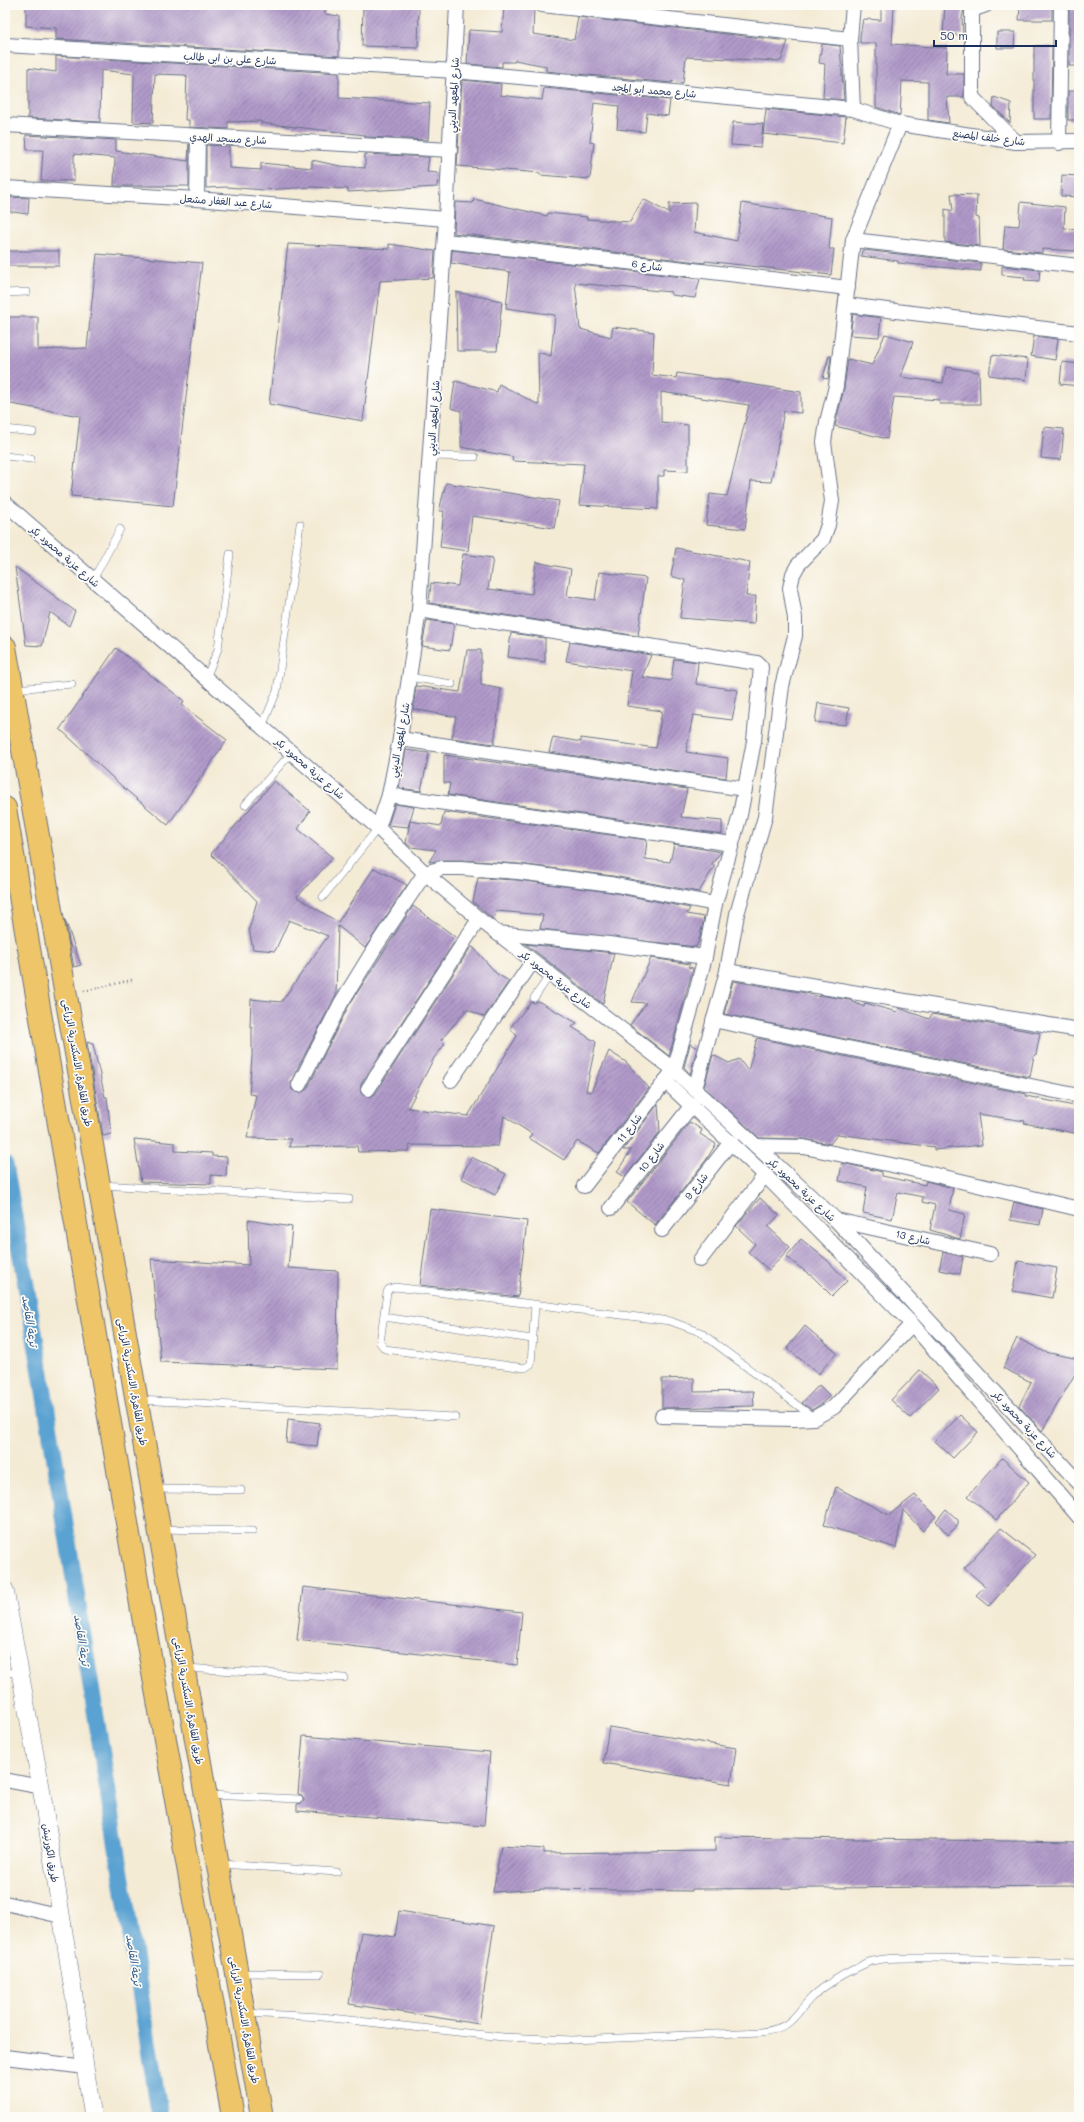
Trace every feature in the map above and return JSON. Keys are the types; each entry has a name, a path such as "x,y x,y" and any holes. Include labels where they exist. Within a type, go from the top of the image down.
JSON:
{"highway":[{"name":"طريق القاهرة, الاسكندرية الزراعى","path":"5,647 262,2117"},
{"path":"5,808 145,1628 233,2117"},
{"path":"145,1628 176,1623"},
{"path":"168,1750 197,1745"}],"street":[{"name":"شارع المعهد الديني","path":"378,828 389,795 400,739 419,610 445,241 455,71 457,5"},
{"path":"542,5 850,39"},
{"path":"853,5 850,39 853,109"},
{"path":"986,5 972,10 972,97 1016,142"},
{"path":"1059,143 1061,5"},
{"name":"شارع على بن ابى طالب","path":"5,45 455,71"},
{"name":"شارع محمد ابو المجد","path":"455,71 853,109 900,124"},
{"path":"694,1089 727,971 737,914 765,817 782,686 795,636 795,618 790,588 798,566 823,539 828,525 832,501 824,442 827,422 836,386 853,240 900,124"},
{"name":"شارع خلف المصنع","path":"900,124 1016,142 1059,143 1079,141"},
{"name":"شارع مسجد الهدي","path":"5,125 450,150"},
{"path":"197,199 198,136"},
{"name":"شارع عبد الغفار مشعل","path":"5,188 197,199 446,219"},
{"path":"853,240 1079,266"},
{"name":"شارع 6","path":"445,241 848,288"},
{"path":"846,305 1079,333"},
{"name":"شارع عزبة محمود بكر","path":"5,503 292,752 378,828 425,873 479,919 550,975 670,1076 694,1089 836,1220 1079,1483"},
{"path":"419,610 757,663 761,667 762,671 754,741 745,789 732,844 715,904 705,957 670,1076"},
{"path":"400,739 745,789"},
{"path":"389,795 732,844"},
{"path":"299,1085 341,1003 376,946 425,873 442,868 518,872 611,884 715,904"},
{"path":"368,1089 479,919"},
{"path":"497,933 609,944 705,957"},
{"path":"451,1080 532,961"},
{"path":"727,971 1079,1030"},
{"path":"713,1020 1079,1096"},
{"name":"شارع عزبة محمود بكر","path":"670,1076 692,1105 765,1174 912,1324 1079,1517"},
{"name":"شارع 11","path":"584,1186 670,1076"},
{"name":"شارع 10","path":"611,1208 692,1105"},
{"name":"شارع 9","path":"662,1230 731,1142"},
{"path":"756,1146 804,1147 906,1168 1079,1209"},
{"path":"700,1260 765,1174"},
{"name":"شارع 13","path":"836,1220 990,1254"},
{"path":"662,1416 794,1419 814,1418 834,1407 912,1324"},
{"name":"طريق الكورنيش","path":"6,1597 13,1673 41,1787 93,2117"},
{"path":"5,1780 41,1787"},
{"path":"5,1903 61,1916"},
{"path":"5,2057 85,2067"}],"lane":[{"path":"5,293 28,292"},
{"path":"5,430 33,432"},
{"path":"5,456 30,459"},
{"path":"431,456 475,457"},
{"path":"262,726 277,691 300,524"},
{"path":"93,580 120,529"},
{"path":"206,678 218,649 230,554"},
{"path":"409,677 452,684"},
{"path":"12,689 72,684"},
{"path":"245,806 292,752"},
{"path":"323,897 378,828"},
{"path":"534,998 550,975"},
{"path":"99,1185 349,1199"},
{"path":"535,1305 531,1364 525,1368 385,1349 380,1343 387,1292 389,1289 395,1287 670,1321 700,1332 814,1418"},
{"path":"384,1317 532,1339"},
{"path":"137,1400 455,1418"},
{"path":"152,1489 241,1490"},
{"path":"159,1529 253,1530"},
{"path":"184,1668 344,1678"},
{"path":"205,1795 299,1799"},
{"path":"217,1864 337,1872"},
{"path":"244,2012 322,2017 503,2037 572,2040 762,2032 778,2030 792,2021 812,1997 844,1973 871,1961 905,1958 963,1957 1079,1963"},
{"path":"237,1973 320,1974"}],"path":[{"path":"66,995 132,980"}],"building":[{"path":"26,5 120,5 144,9 145,5 325,5 325,14 339,16 339,56 56,39 56,28 26,26"},
{"path":"363,5 419,6 418,48 362,46"},
{"path":"881,5 894,5 892,44 947,48 946,74 964,74 964,97 947,97 949,123 928,120 928,82 902,81 900,115 876,107 876,43 860,43 860,36 863,19 881,20"},
{"path":"945,5 965,5 962,18 963,35 943,35"},
{"path":"1020,5 1052,5 1052,20 1019,20"},
{"path":"504,6 534,8 533,34 574,40 578,17 788,41 781,61 686,57 683,83 546,71 546,66 515,60 515,62 502,62 502,67 467,64 469,30 502,32"},
{"path":"1069,8 1079,8 1079,66 1069,66"},
{"path":"997,32 1015,32 1014,48 997,48"},
{"path":"822,44 840,46 844,100 823,98 825,64 819,63"},
{"path":"1034,46 1052,46 1051,119 1034,119"},
{"path":"56,56 339,73 339,98 430,103 428,140 365,137 365,135 261,123 261,121 228,122 228,129 189,127 189,120 185,120 187,77 185,75 155,74 153,123 133,122 134,74 101,70 100,122 28,118 28,68 56,72"},
{"path":"462,80 501,84 500,95 542,100 544,88 670,100 668,116 647,113 645,132 617,129 619,106 594,103 590,142 594,143 590,179 457,166"},
{"path":"1068,91 1076,91 1076,120 1068,120"},
{"path":"994,97 1011,103 1010,123 993,106"},
{"path":"766,109 846,117 843,143 763,134"},
{"path":"733,122 763,124 761,147 731,145"},
{"path":"26,135 116,140 116,151 188,161 189,144 189,186 114,186 115,158 74,154 74,181 41,181 43,150 27,150"},
{"path":"206,145 229,146 229,168 261,170 261,163 312,168 312,160 340,166 365,168 365,154 429,157 427,172 438,173 437,187 348,192 348,189 313,187 264,190 227,187 206,188"},
{"path":"1062,175 1079,176 1079,197 1061,196"},
{"path":"951,194 977,195 976,217 979,218 980,246 945,242 945,209 953,211"},
{"path":"5,197 29,198 28,214 5,211"},
{"path":"474,199 547,216 548,213 587,217 586,219 630,222 643,199 669,213 669,204 696,203 694,232 737,241 742,203 832,217 829,249 834,249 831,275 705,261 705,263 454,233 455,202 473,203"},
{"path":"1021,202 1065,207 1064,228 1077,229 1076,251 1042,249 1042,253 1003,249 1005,225 1019,226"},
{"path":"288,244 389,249 389,244 435,251 433,278 380,281 363,421 269,404"},
{"path":"452,250 700,279 695,298 671,295 671,292 575,283 580,329 611,337 613,327 654,332 652,375 676,378 677,373 801,392 801,413 784,411 771,482 751,481 745,529 706,525 710,494 727,496 749,405 661,392 661,422 688,425 688,471 664,470 664,476 658,476 658,509 579,505 584,464 512,461 513,457 461,447 461,411 451,408 455,381 497,392 499,384 539,405 538,352 551,356 555,315 506,308 510,272 451,263"},
{"path":"862,250 981,263 981,271 898,263 898,261 861,256"},
{"path":"5,251 59,251 59,266 5,266"},
{"path":"97,254 202,263 173,506 71,496 80,416 5,403 5,317 38,317 38,350 87,348"},
{"path":"1002,266 1040,270 1039,281 1024,280 1025,277 1002,275"},
{"path":"456,292 502,301 497,351 457,351"},
{"path":"853,314 881,318 879,337 850,335"},
{"path":"885,334 913,342 901,377 943,383 946,367 979,372 980,404 939,404 940,400 894,397 887,439 835,426 844,388 848,359 872,365"},
{"path":"1034,336 1058,339 1055,360 1031,356"},
{"path":"992,355 1028,359 1026,380 989,375"},
{"path":"829,356 831,356 828,379 823,378"},
{"path":"1062,362 1079,364 1079,386 1060,384"},
{"path":"1044,427 1064,429 1061,460 1041,458"},
{"path":"446,483 559,501 554,528 472,516 468,551 440,547 444,511 439,511"},
{"path":"676,548 750,562 746,596 756,596 754,624 680,618 685,580 671,576"},
{"path":"463,554 493,558 488,589 532,594 536,562 571,569 567,596 595,600 599,572 646,578 638,636 429,603 431,583 458,586"},
{"path":"15,567 75,611 69,626 50,612 42,646 26,645"},
{"path":"427,620 454,624 450,650 422,646"},
{"path":"511,633 545,638 545,662 508,657"},
{"path":"570,642 651,655 642,677 671,681 674,659 698,662 696,684 738,690 732,720 693,715 686,752 728,758 726,778 549,752 553,737 581,742 581,738 656,748 662,711 627,706 632,671 566,661"},
{"path":"116,648 184,701 182,705 227,740 168,825 125,789 60,729"},
{"path":"467,650 481,650 481,685 501,689 494,744 452,738 456,717 413,709 416,686 460,692"},
{"path":"818,703 849,708 846,725 815,722"},
{"path":"406,750 429,753 421,791 399,788"},
{"path":"444,755 687,789 681,817 722,821 722,834 448,795 450,783 444,783"},
{"path":"274,781 310,811 298,829 333,858 297,897 338,922 374,868 407,885 365,948 338,926 336,995 291,1081 292,1090 300,1093 307,1089 348,1007 413,906 457,938 361,1084 361,1093 368,1097 375,1094 471,947 473,947 497,974 509,981 484,1017 467,1009 441,1040 445,1044 434,1058 408,1108 468,1116 517,1036 510,1028 531,1002 534,1003 538,1001 577,1023 572,1027 596,1042 586,1091 591,1092 609,1051 626,1062 649,1088 599,1153 577,1141 564,1160 529,1138 532,1134 504,1116 498,1146 410,1145 409,1151 358,1152 357,1146 289,1147 291,1139 247,1138 256,1095 249,1094 252,1057 252,1027 250,1027 251,999 281,1002 328,936 289,920 275,951 253,949 249,929 257,901 211,854"},
{"path":"395,804 414,807 408,827 388,825"},
{"path":"444,812 647,840 645,859 670,862 674,844 721,852 711,865 715,865 699,892 613,876 519,864 461,860 429,862 436,850 411,847 406,843 410,821 441,826"},
{"path":"478,878 517,880 610,892 690,908 687,914 704,917 700,937 696,947 540,929 543,915 496,911 494,920 473,902"},
{"path":"65,920 81,965 74,967"},
{"path":"526,944 614,953 603,1004"},
{"path":"651,958 690,964 688,967 693,968 669,1056 630,1025 646,1003 632,1002"},
{"path":"733,981 806,993 820,997 820,995 849,1000 864,1007 865,1003 897,1012 899,1008 929,1019 932,1014 1040,1033 1030,1077 724,1014"},
{"path":"757,1038 1026,1094 1026,1096 1079,1107 1079,1134 1024,1123 1025,1121 978,1114 982,1145 934,1150 934,1147 838,1134 830,1144 804,1139 759,1138 704,1087 713,1055 729,1063 739,1059 748,1071"},
{"path":"87,1042 93,1044 105,1097 107,1097 111,1134 103,1136"},
{"path":"690,1044 697,1048 690,1074 684,1067"},
{"path":"658,1104 660,1132 625,1177 617,1172 631,1150 623,1150"},
{"path":"690,1122 702,1130 700,1134 716,1144 706,1160 655,1225 627,1202"},
{"path":"134,1139 175,1143 175,1151 212,1153 212,1156 227,1157 226,1176 211,1175 211,1184 141,1182"},
{"path":"471,1157 506,1174 495,1195 461,1178"},
{"path":"842,1163 882,1172 882,1176 925,1185 926,1181 953,1188 949,1210 965,1214 960,1239 930,1230 935,1205 922,1202 923,1197 898,1192 892,1219 863,1213 867,1187 839,1181"},
{"path":"760,1198 779,1215 768,1227 790,1247 769,1270 748,1252 755,1244 736,1226"},
{"path":"1014,1202 1043,1209 1040,1225 1010,1220"},
{"path":"430,1209 527,1221 518,1297 420,1285"},
{"path":"248,1220 292,1227 288,1268 338,1271 337,1369 161,1362 151,1259 249,1265"},
{"path":"801,1239 827,1260 847,1281 832,1296 813,1277 786,1257"},
{"path":"943,1252 963,1257 960,1274 939,1270"},
{"path":"1018,1261 1057,1268 1052,1298 1013,1291"},
{"path":"805,1326 837,1353 818,1374 787,1348"},
{"path":"1017,1338 1045,1352 1079,1359 1079,1367 1042,1431 1019,1406 1031,1382 1003,1368"},
{"path":"920,1370 939,1388 910,1418 891,1400"},
{"path":"694,1378 694,1392 753,1391 754,1406 662,1408 662,1379"},
{"path":"819,1385 830,1396 812,1410 802,1403"},
{"path":"960,1415 978,1432 953,1458 935,1441"},
{"path":"288,1419 320,1423 317,1446 286,1443"},
{"path":"1002,1458 1029,1482 996,1520 968,1496"},
{"path":"836,1487 889,1515 915,1495 936,1516 923,1531 903,1510 896,1548 824,1525"},
{"path":"946,1509 958,1520 958,1525 948,1535 936,1521"},
{"path":"1001,1528 1035,1555 989,1606 976,1595 985,1586 964,1568"},
{"path":"303,1587 522,1612 517,1665 297,1640"},
{"path":"609,1727 736,1748 731,1784 603,1763"},
{"path":"303,1736 490,1752 484,1826 297,1811 297,1804 302,1803 304,1800 302,1795 298,1794"},
{"path":"715,1837 1079,1842 1079,1886 692,1889 692,1891 544,1889 493,1892 501,1846 544,1849 544,1853 715,1851"},
{"path":"399,1911 494,1926 479,2024 349,2004 361,1932 395,1937"}],"waterway":[{"name":"ترعة القاصد","path":"5,1164 40,1367 160,2117"}]}
